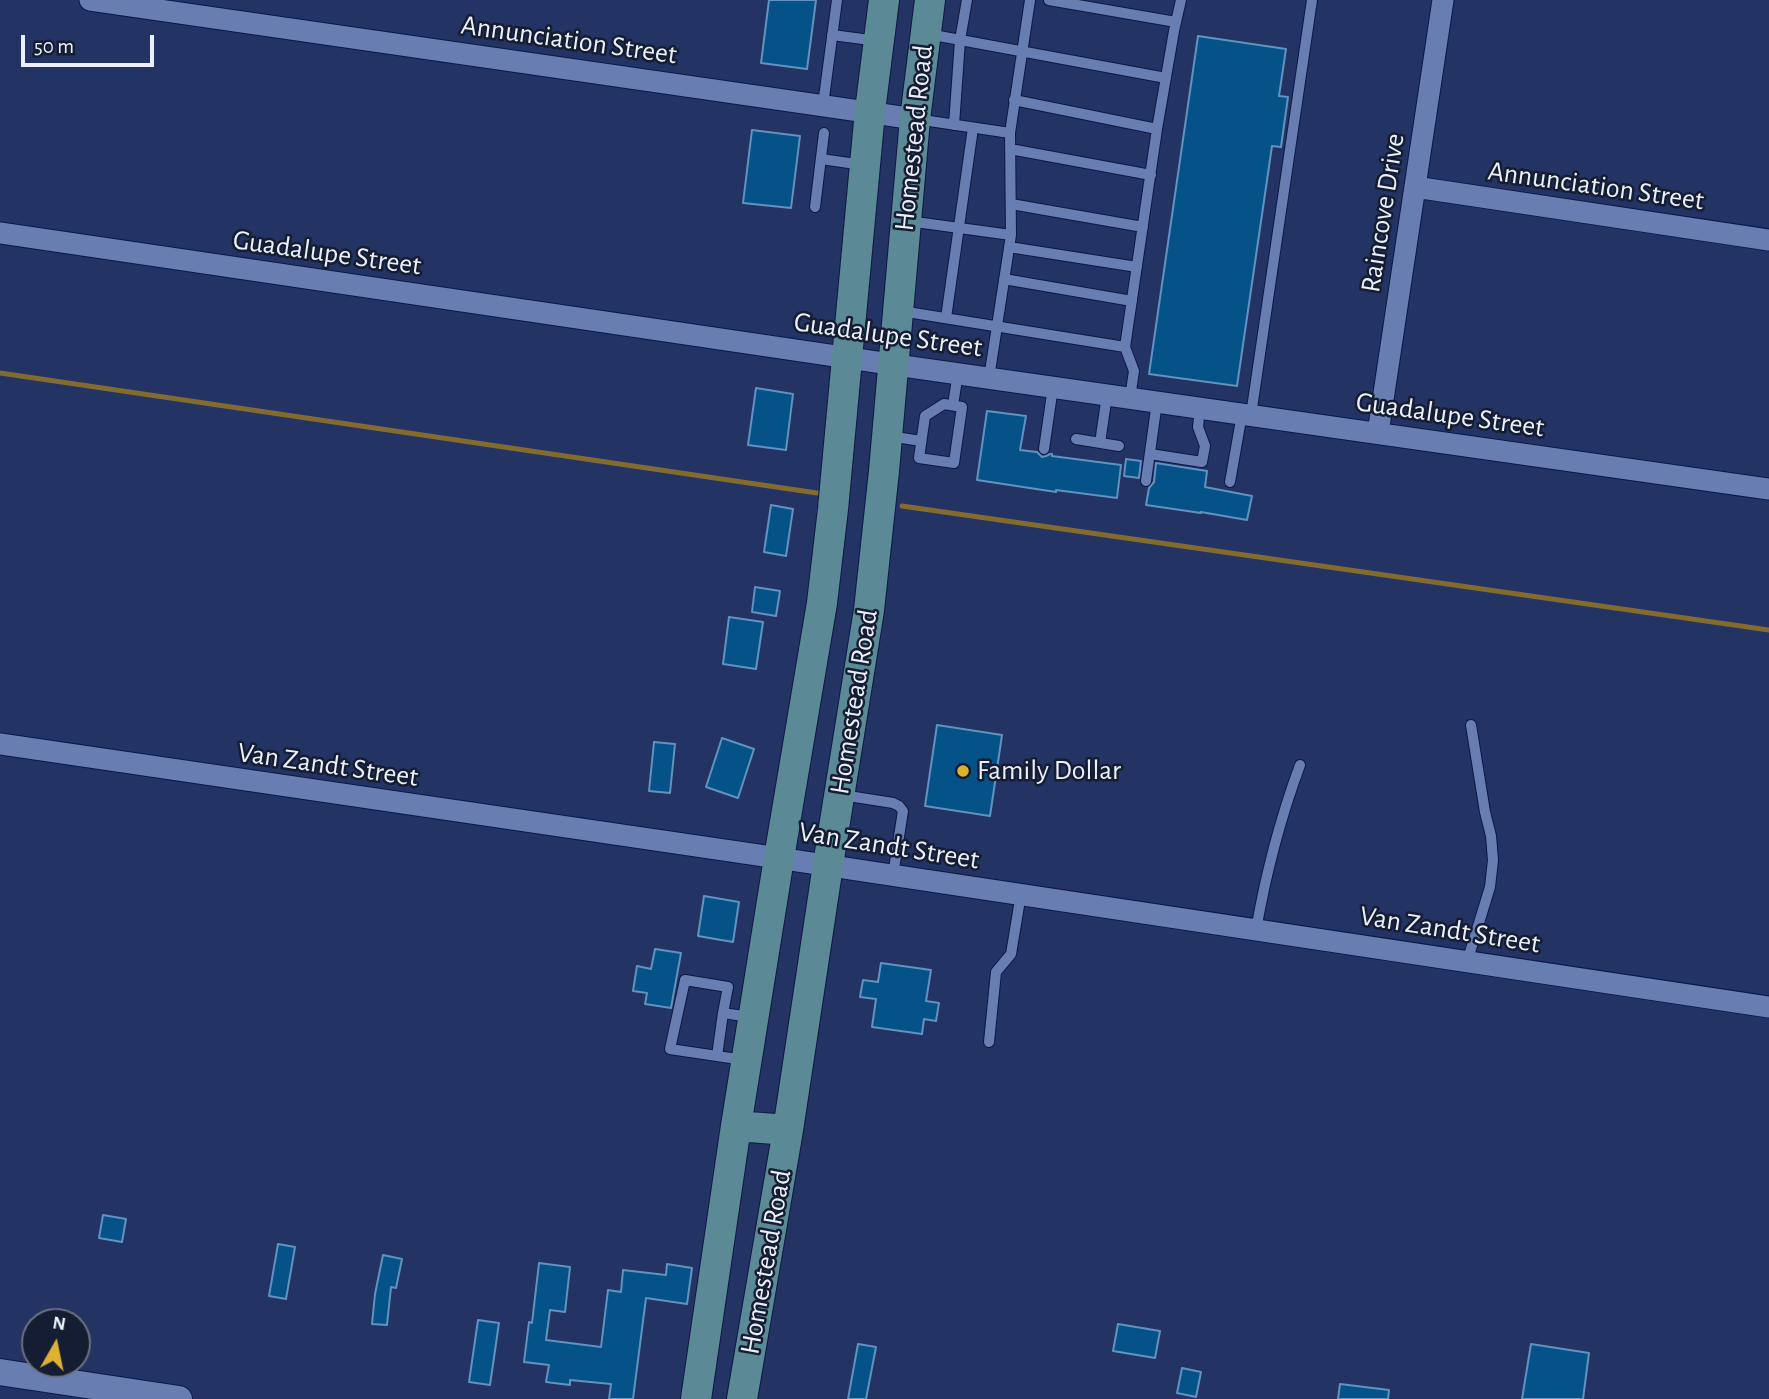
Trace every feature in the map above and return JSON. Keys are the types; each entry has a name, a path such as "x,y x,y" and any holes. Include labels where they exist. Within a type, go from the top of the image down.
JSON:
{"main road":[{"name":"Homestead Road","path":"696,1399 753,1018 822,603 870,111 884,0"},
{"name":"Homestead Road","path":"742,1399 788,1130 869,610 915,119 930,0"},
{"path":"822,603 869,610"},
{"path":"736,1126 788,1130"}],"street":[{"name":"Annunciation Street","path":"90,0 915,119"},
{"name":"Raincove Drive","path":"1378,433 1443,0"},
{"name":"Annunciation Street","path":"1415,187 1769,240"},
{"name":"Guadalupe Street","path":"0,233 1769,489"},
{"name":"Van Zandt Street","path":"0,744 1769,1007"},
{"path":"0,1372 179,1399"}],"lane":[{"path":"823,105 837,0"},
{"path":"954,125 960,40 967,0"},
{"path":"989,378 1010,241 1010,133 1030,0"},
{"path":"1049,0 1176,22"},
{"path":"1130,398 1134,371 1125,347 1157,129 1181,0"},
{"path":"1230,482 1246,415 1312,0"},
{"path":"925,34 1166,78"},
{"path":"832,35 879,41"},
{"path":"1014,100 1157,129"},
{"path":"915,119 1010,133"},
{"path":"946,318 973,128"},
{"path":"816,207 824,133"},
{"path":"1010,149 1150,175"},
{"path":"821,159 865,165"},
{"path":"1011,204 1143,227"},
{"path":"905,220 958,228 1137,267"},
{"path":"1004,279 1132,301"},
{"path":"897,311 1125,347"},
{"path":"953,405 958,373"},
{"path":"1044,449 1053,387"},
{"path":"1100,443 1107,395"},
{"path":"1146,481 1157,402"},
{"path":"944,404 962,407 954,463 919,458 921,441 925,416 944,404"},
{"path":"1150,454 1202,462 1206,446 1198,427 1200,408"},
{"path":"887,436 921,441"},
{"path":"1076,439 1119,446"},
{"path":"1467,962 1490,887 1493,860 1471,724"},
{"path":"1256,929 1277,832 1300,765"},
{"path":"839,794 893,803 903,811 893,875"},
{"path":"989,1042 996,972 1011,954 1021,894"},
{"path":"717,1056 728,987 685,980 670,1049 717,1056 747,1060"},
{"path":"723,1013 753,1018"}],"building":[{"path":"769,0 816,0 807,69 761,63"},
{"path":"1198,36 1286,49 1279,96 1288,97 1281,147 1272,146 1237,386 1149,374"},
{"path":"752,130 800,136 791,208 743,203"},
{"path":"756,388 793,394 786,450 748,445"},
{"path":"987,411 1026,416 1020,450 1037,452 1042,457 1052,454 1121,465 1117,498 977,480"},
{"path":"1126,459 1141,461 1139,478 1124,476"},
{"path":"1156,463 1207,471 1205,487 1252,496 1247,520 1146,505 1149,488 1154,482"},
{"path":"771,505 793,509 786,556 764,552"},
{"path":"755,587 780,591 776,616 752,612"},
{"path":"729,617 763,622 756,669 723,664"},
{"name":"Family Dollar","path":"937,725 1002,735 990,816 925,806"},
{"path":"722,738 754,749 738,798 706,787"},
{"path":"654,742 675,744 670,793 649,791"},
{"path":"704,896 739,902 733,942 698,936"},
{"path":"655,949 681,953 671,1008 645,1004 647,993 633,991 637,966 651,969"},
{"path":"881,963 931,970 926,1001 939,1003 936,1021 924,1019 922,1034 872,1027 876,999 860,997 863,980 878,982"},
{"path":"103,1215 126,1219 122,1242 99,1238"},
{"path":"278,1244 295,1247 286,1299 269,1296"},
{"path":"383,1255 402,1259 396,1288 391,1287 387,1325 372,1324"},
{"path":"539,1263 570,1267 565,1312 550,1310 546,1340 601,1347 608,1290 621,1292 623,1270 666,1275 667,1264 692,1268 687,1304 646,1298 633,1399 609,1399 611,1384 570,1380 570,1385 546,1382 549,1365 524,1362"},
{"path":"478,1320 499,1323 490,1385 469,1382"},
{"path":"1118,1324 1160,1331 1155,1358 1113,1351"},
{"path":"858,1344 876,1347 866,1399 848,1399"},
{"path":"1531,1344 1589,1353 1583,1399 1522,1399"},
{"path":"1182,1368 1201,1372 1196,1397 1177,1393"},
{"path":"1340,1384 1389,1390 1388,1399 1338,1399"}],"waterway":[{"path":"0,373 817,493"},
{"path":"902,506 1769,630"}],"place":[{"name":"Family Dollar","path":"963,771"}]}
